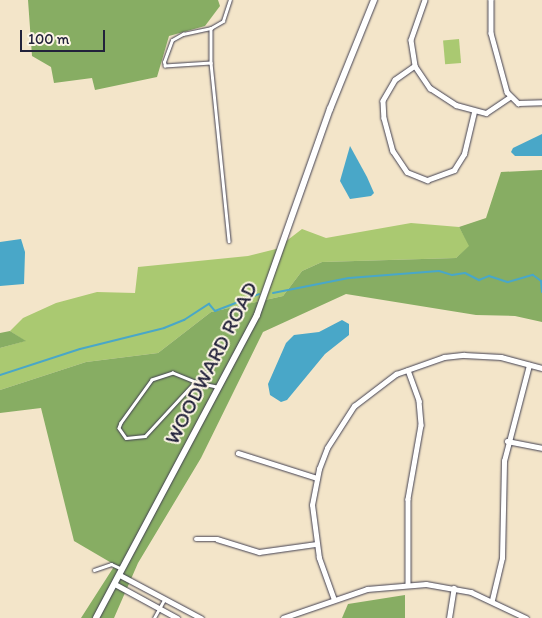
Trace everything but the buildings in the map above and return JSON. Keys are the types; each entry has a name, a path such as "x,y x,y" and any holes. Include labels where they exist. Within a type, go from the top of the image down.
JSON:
{"street":[{"name":"WOODWARD ROAD","path":"96,618 257,315 333,100 374,0"},
{"path":"424,0 411,40 416,66 430,88 444,100 474,112 493,110 510,98"},
{"path":"490,0 491,33 510,98"},
{"path":"416,66 395,80 383,101 384,118 393,152 407,172 427,180 454,170 464,154 474,112"},
{"path":"510,98 524,104 542,102"},
{"path":"334,600 316,544 312,505 317,478 327,448 354,406 380,384 408,370 444,357 464,355 501,357 542,368"},
{"path":"492,600 502,558 501,486 507,441 529,365"},
{"path":"408,370 419,401 421,425 408,499 408,584"},
{"path":"507,441 542,448"},
{"path":"238,453 317,478"},
{"path":"196,539 217,539 259,552 316,544"},
{"path":"121,572 164,599 202,618"},
{"path":"115,584 177,618"},
{"path":"283,618 367,589 408,584 454,588 492,600 526,618"},
{"path":"449,618 454,588"}],"lane":[{"path":"211,63 165,66 164,62 172,40 183,34 211,28 223,21 230,0"},
{"path":"211,28 211,63 229,241"},
{"path":"195,382 145,436 126,438 119,428 152,380 163,374 173,373 195,382 219,388"},
{"path":"94,570 111,564 121,572"},
{"path":"154,618 164,599"}],"green space":[{"path":"28,0 218,0 220,6 205,26 169,36 157,77 95,90 92,78 54,83 51,67 32,56"},
{"path":"459,39 461,63 445,64 443,40"},
{"path":"542,170 542,322 515,316 476,315 346,294 263,332 201,458 138,563 114,618 81,618 115,565 74,541 41,408 0,413 0,390 86,362 158,353 211,312 283,296 302,271 322,262 456,258 469,246 459,227 486,218 501,172"},
{"path":"411,223 459,227 470,246 456,258 322,262 302,271 283,296 211,312 158,353 86,362 0,390 0,348 25,341 10,331 23,318 56,303 97,292 135,293 138,267 248,256 276,249 302,229 326,238"},
{"path":"10,331 26,341 0,348 0,333"},
{"path":"405,595 405,618 342,618 348,604"}],"water":[{"path":"542,134 542,156 515,156 511,152 513,148"},
{"path":"350,146 374,193 371,196 350,199 340,181"},
{"path":"21,239 25,252 24,284 0,286 0,242"},
{"path":"342,320 349,324 349,335 325,354 287,400 281,402 270,395 268,384 286,343 294,335 319,332"}],"waterway":[{"path":"273,293 349,278 439,271 452,275 465,273 479,280 489,276 508,282 533,275 541,281 542,292"},
{"path":"0,375 80,349 164,328 184,320 209,304 215,311 259,294"}]}
